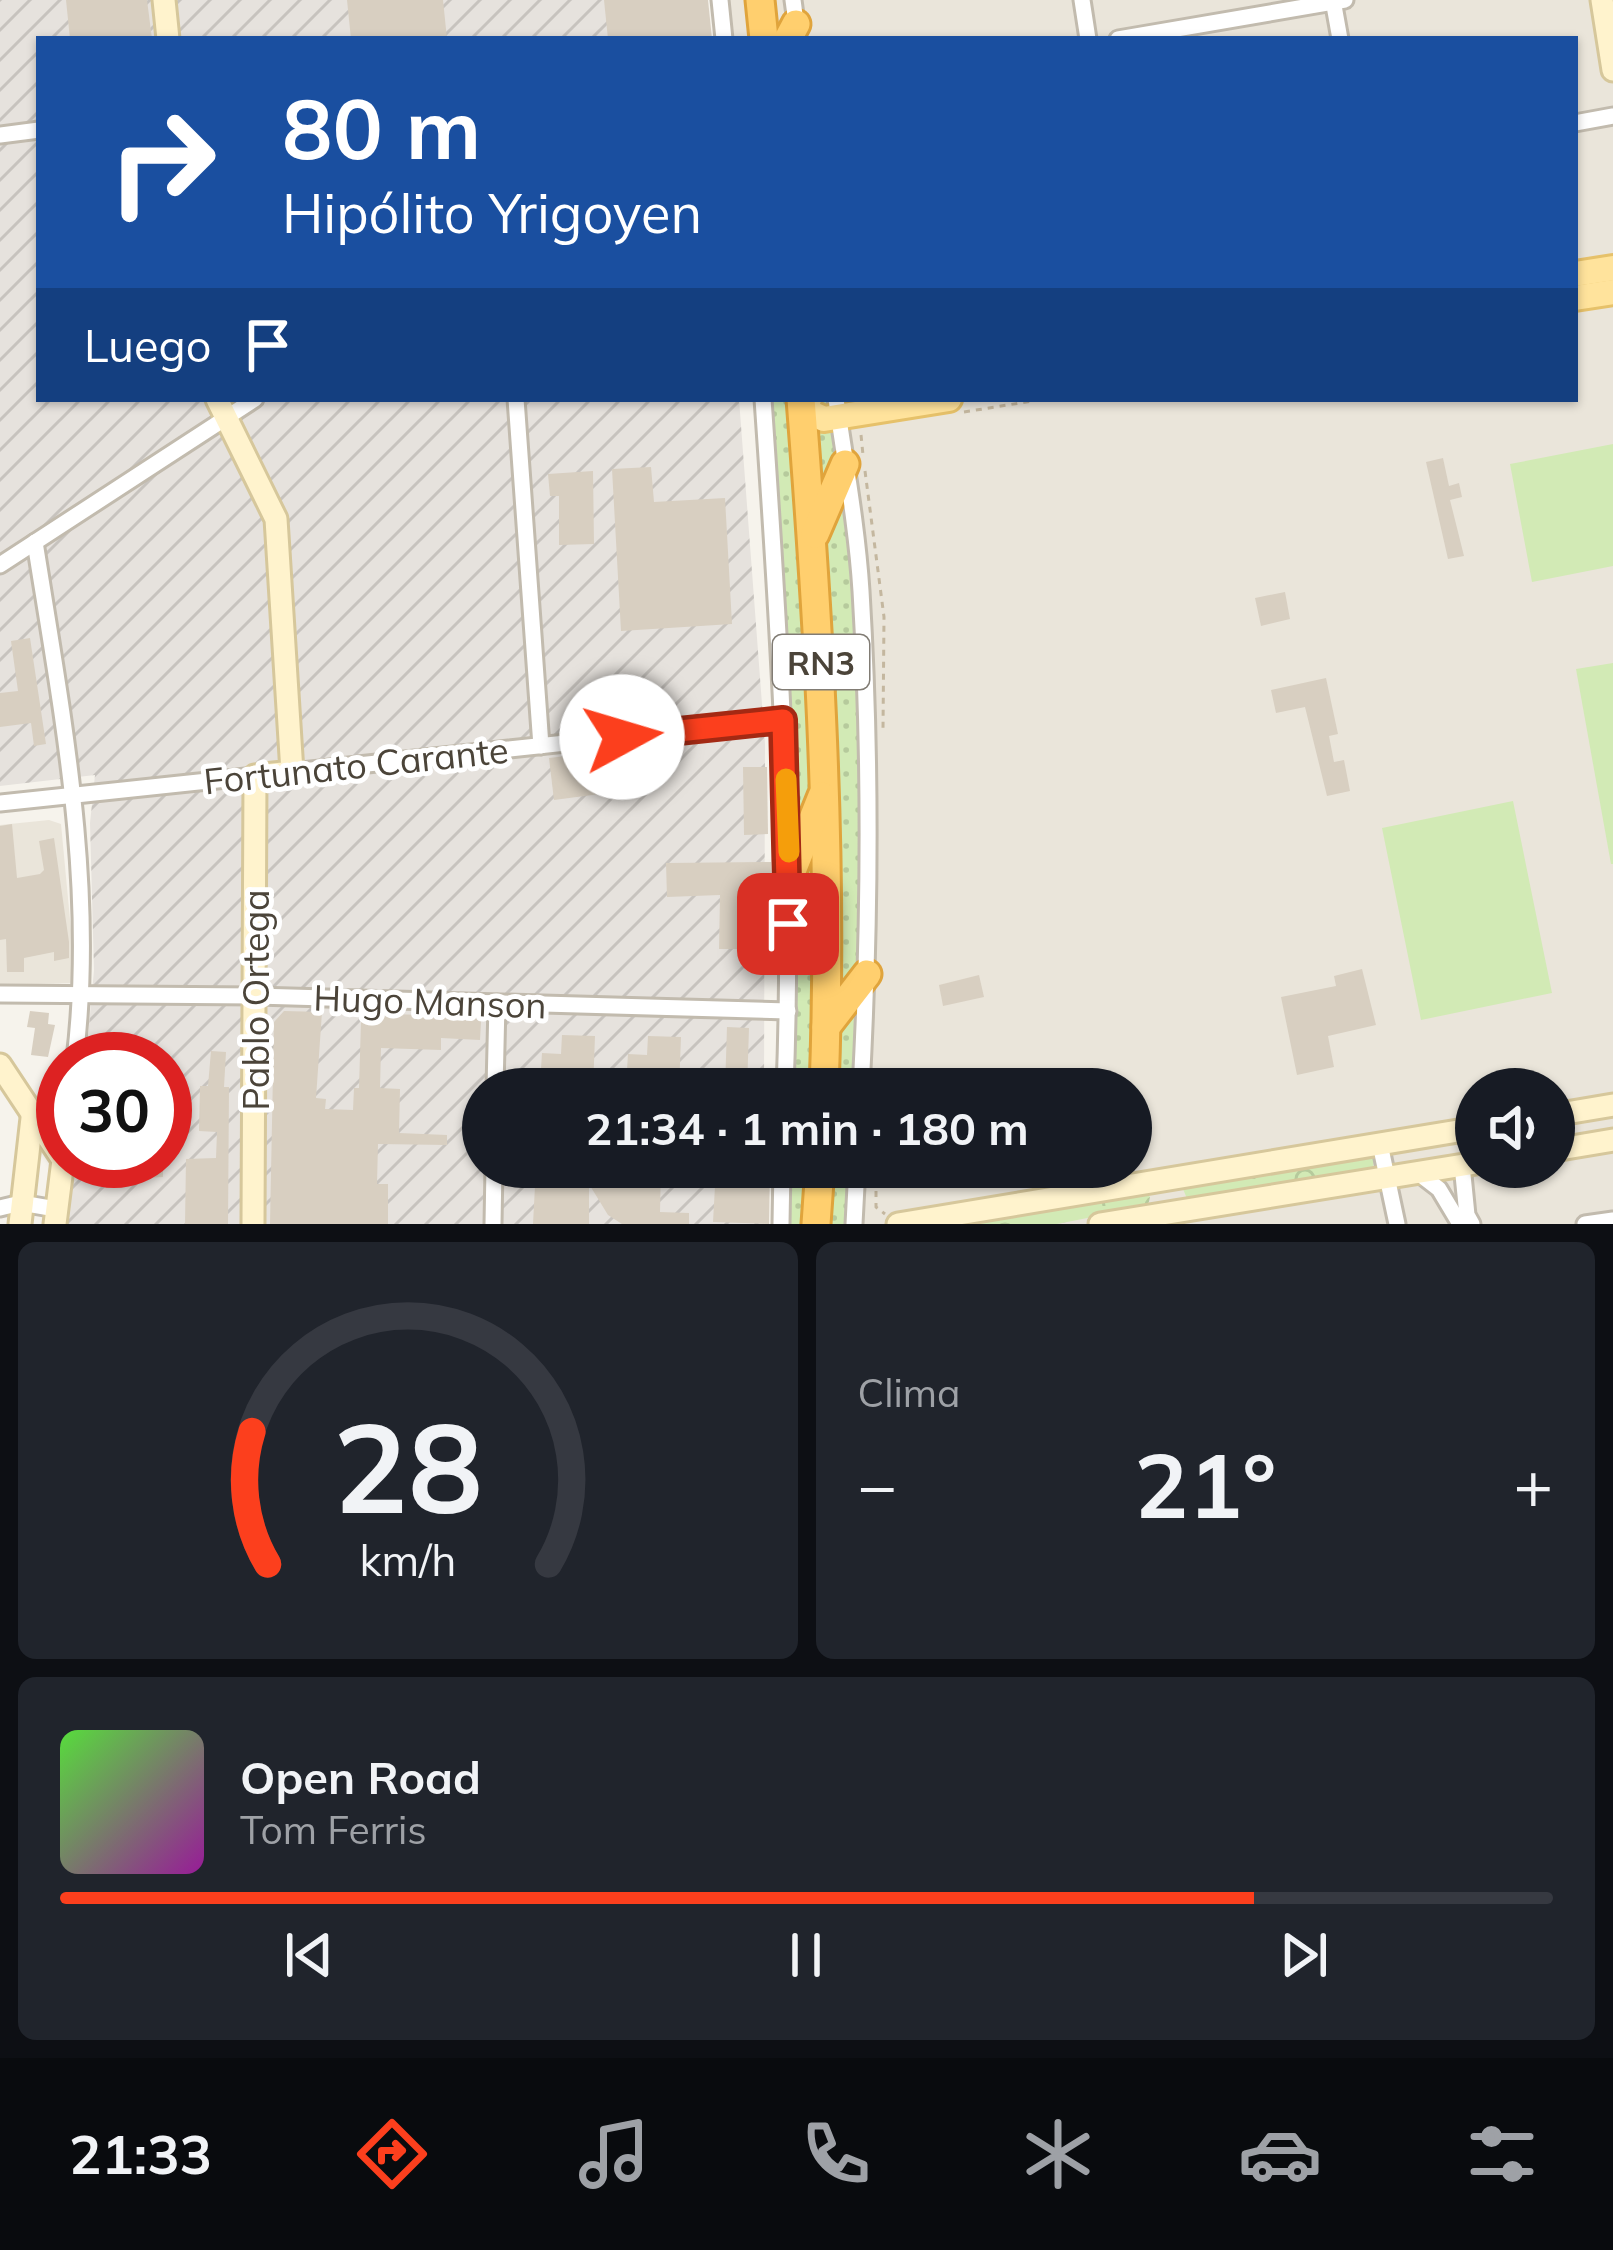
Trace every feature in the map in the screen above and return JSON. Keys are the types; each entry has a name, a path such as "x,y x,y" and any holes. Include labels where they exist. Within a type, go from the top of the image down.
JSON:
{"highway":[{"path":"760,0 764,36"},
{"name":"RN3","path":"799,402 813,537 826,787 825,1068"},
{"path":"813,537 845,464"},
{"path":"788,880 826,787"},
{"path":"826,1028 867,974"},
{"path":"816,1224 819,1188"}],"main road":[{"path":"164,0 168,36"},
{"path":"1602,0 1613,70"},
{"path":"1578,274 1613,268"},
{"path":"1578,298 1613,292"},
{"path":"799,402 819,419 951,407"},
{"path":"221,409 276,519 292,772"},
{"name":"Fortunato Carante","path":"255,776 292,772"},
{"name":"Pablo Ortega","path":"253,1224 255,776"},
{"path":"0,1065 36,1123"},
{"path":"1575,1111 1613,1105"},
{"path":"14,1212 32,1118"},
{"path":"898,1224 967,1218 1153,1180 1455,1132"},
{"path":"1575,1146 1613,1140"},
{"path":"1100,1224 1159,1219 1455,1166"}],"street":[{"path":"720,0 724,36"},
{"path":"1082,0 1088,36"},
{"path":"1135,36 1337,1 1340,36"},
{"path":"1578,122 1613,116"},
{"path":"0,135 36,130"},
{"path":"517,402 542,746"},
{"path":"763,402 783,720 788,880 786,1068"},
{"path":"0,565 221,409"},
{"path":"844,415 845,464 861,587 868,767 862,1068"},
{"path":"35,542 74,795 83,994 78,1032"},
{"name":"Fortunato Carante","path":"292,772 783,720"},
{"name":"Fortunato Carante","path":"0,802 255,776"},
{"name":"Hugo Manson","path":"0,994 788,1011"},
{"path":"496,1068 497,1003"},
{"path":"1380,1144 1396,1224"},
{"path":"1417,1172 1439,1190 1460,1224"},
{"path":"1153,1180 1159,1219"},
{"path":"494,1188 494,1224"},
{"path":"781,1224 782,1188"},
{"path":"854,1224 856,1188"},
{"path":"1470,1188 1472,1224"},
{"path":"14,1212 56,1217"},
{"path":"1585,1224 1613,1220"}],"path":[{"path":"951,407 1010,402"},
{"path":"844,415 884,617 883,735"}],"shaded area":[{"path":"0,0 705,0 709,36 36,36 36,402 739,402 765,744 764,1068 462,1068 462,1188 764,1188 764,1224 65,1224 70,1188 192,1188 192,1032 88,1032 94,970 90,823 95,775 0,786"},
{"path":"720,0 1613,0 1613,1224 781,1224 782,1188 1152,1188 1152,1068 786,1068 788,1011 763,402 1578,402 1578,36 724,36"},
{"path":"49,820 61,824 76,983 0,985 0,825"}],"green space":[{"path":"763,402 931,402 839,417 861,587 861,1068 786,1068 788,1011"},
{"path":"1613,444 1613,566 1532,582 1510,464"},
{"path":"1613,663 1613,864 1611,864 1576,669"},
{"path":"1513,801 1552,993 1421,1020 1382,828"},
{"path":"1375,1153 1373,1169 1188,1201 1183,1189 1188,1178"},
{"path":"782,1188 856,1188 854,1224 781,1224"},
{"path":"1145,1190 1150,1197 1148,1206 1057,1224 980,1224 976,1217"}],"building":[{"path":"66,0 147,0 152,36 70,36"},
{"path":"347,0 443,0 447,36 351,36"},
{"path":"604,0 708,0 712,36 608,36"},
{"path":"1443,458 1449,486 1459,483 1462,497 1450,500 1464,556 1448,559 1426,462"},
{"path":"651,467 654,502 725,498 732,624 621,631 612,469"},
{"path":"593,471 594,544 559,545 559,496 550,496 548,474"},
{"path":"1285,592 1290,619 1261,626 1255,598"},
{"path":"30,638 46,744 34,746 31,723 0,727 0,693 18,691 11,641"},
{"path":"1326,678 1338,734 1329,736 1334,762 1344,760 1350,791 1327,796 1305,707 1276,713 1271,690"},
{"path":"633,748 638,789 554,800 549,758"},
{"path":"743,767 767,767 768,834 744,835"},
{"path":"12,824 17,878 44,870 39,841 54,838 69,942 69,958 54,961 54,952 24,958 24,972 7,972 6,939 0,940 0,826"},
{"path":"771,862 770,949 719,949 720,895 667,897 666,863"},
{"path":"1362,969 1376,1025 1328,1036 1334,1067 1297,1075 1281,997 1336,986 1334,976"},
{"path":"979,975 984,997 943,1006 939,985"},
{"path":"30,1011 49,1013 48,1024 55,1025 53,1032 36,1032 36,1056 31,1055 35,1028 27,1027"},
{"path":"284,1011 322,1012 316,1098 326,1099 325,1109 353,1110 365,1013 476,1017 481,1022 480,1040 441,1038 441,1050 381,1048 380,1088 400,1089 399,1133 447,1135 447,1145 378,1144 377,1184 388,1184 388,1224 270,1224 274,1022"},
{"path":"727,1027 749,1028 748,1068 726,1068"},
{"path":"562,1035 595,1036 594,1068 541,1068 542,1053 561,1054"},
{"path":"648,1036 681,1037 680,1068 627,1068 628,1054 647,1055"},
{"path":"211,1051 226,1052 228,1224 185,1224 192,1159 216,1158 217,1132 199,1131 200,1086 208,1086"},
{"path":"535,1188 589,1188 589,1224 533,1224"},
{"path":"591,1188 661,1188 660,1212 689,1213 689,1224 622,1224 608,1215"},
{"path":"715,1188 770,1188 769,1224 713,1222"}],"slow traffic":[{"path":"786,779 789,852"}],"route":[{"path":"622,737 783,720 788,924"}]}
